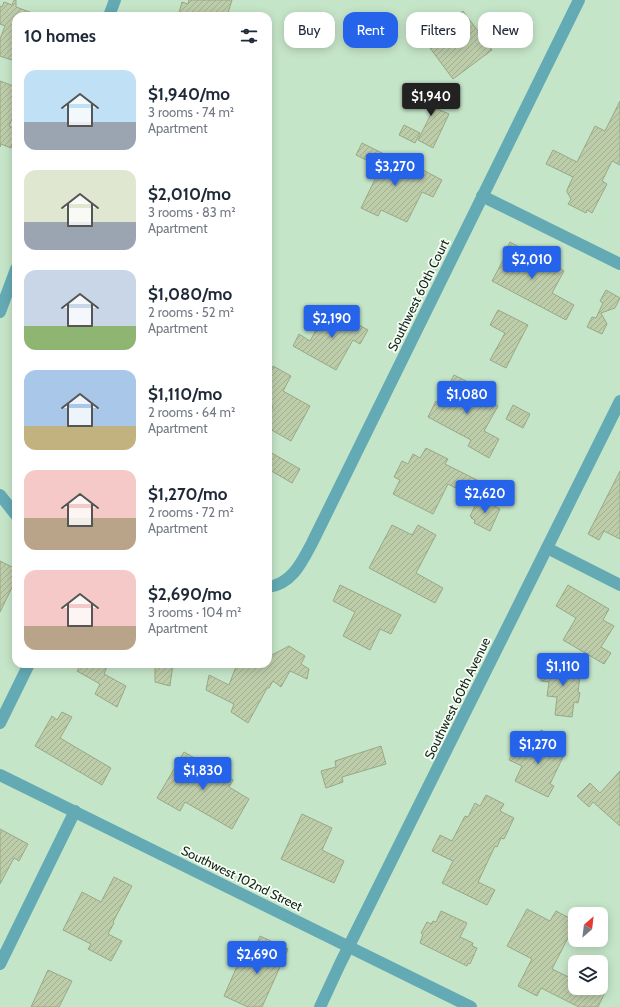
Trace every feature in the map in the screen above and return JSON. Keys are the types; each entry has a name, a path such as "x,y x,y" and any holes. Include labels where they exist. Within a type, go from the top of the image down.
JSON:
{"street":[{"path":"110,12 115,0"},
{"name":"Southwest 60th Court","path":"272,586 280,584 295,572 312,543 579,0"},
{"path":"482,196 620,264"},
{"path":"0,312 12,280"},
{"name":"Southwest 60th Avenue","path":"320,1007 620,400"},
{"path":"0,495 12,510"},
{"path":"547,548 620,584"},
{"path":"0,723 27,668"},
{"name":"Southwest 102nd Street","path":"0,775 471,1007"},
{"path":"0,964 75,811"}],"building":[{"path":"14,0 16,0 16,7 30,12 12,12 12,60 0,56 0,39 5,26 0,24 0,6 2,7 4,2 12,5"},
{"path":"189,0 232,0 228,12 179,12 182,2 188,4"},
{"path":"470,20 478,31 478,48 491,48 492,50 453,79 430,48 470,48"},
{"path":"0,81 12,86 12,119 9,126 12,127 12,145 11,148 1,144 0,147"},
{"path":"418,88 426,92 428,89 441,95 435,108 449,114 433,148 418,140 433,110 413,100"},
{"path":"620,101 620,165 612,161 602,181 607,184 592,213 587,210 586,213 568,204 571,199 567,190 573,177 546,164 553,150 577,162 595,126 605,131"},
{"path":"404,125 420,133 415,143 399,135"},
{"path":"362,143 396,160 393,167 419,179 423,170 442,180 433,197 422,192 407,222 381,210 378,216 361,208 381,167 356,155"},
{"path":"510,242 564,271 552,293 574,305 566,320 492,281 507,253 505,252"},
{"path":"606,290 620,298 615,308 601,313 607,324 602,334 587,327 592,317 596,318 603,303 600,301"},
{"path":"328,308 368,330 360,344 353,340 336,370 293,346 299,334 310,341"},
{"path":"498,310 528,325 506,368 490,360 505,333 490,325"},
{"path":"273,366 291,376 283,391 310,406 291,441 272,430"},
{"path":"454,375 478,387 474,393 498,406 484,431 499,439 489,458 468,446 471,440 428,417 436,401 439,403"},
{"path":"513,405 530,414 523,428 506,419"},
{"path":"426,448 448,459 445,464 479,481 471,496 448,484 433,514 393,494 400,480 394,477 402,461 408,464 413,454 420,458"},
{"path":"272,453 300,469 292,483 272,471"},
{"path":"620,471 620,539 604,531 599,540 588,534"},
{"path":"479,498 500,509 490,531 474,523 475,520 470,516"},
{"path":"392,525 412,535 418,525 436,535 416,573 443,588 435,603 369,568"},
{"path":"0,561 12,567 12,587 0,612"},
{"path":"340,585 401,615 391,634 380,629 370,650 343,636 355,612 333,601"},
{"path":"568,585 609,609 603,620 614,626 601,647 611,653 604,664 563,640 576,618 556,606"},
{"path":"289,646 305,656 301,664 309,669 307,679 290,671 281,687 273,681 269,688 267,688 248,723 231,712 234,704 206,690 209,675 229,685 235,668 272,668 272,655"},
{"path":"543,664 581,668 578,692 580,693 578,703 574,702 572,717 555,715 557,697 547,696 549,682 541,681"},
{"path":"79,668 106,668 104,674 126,686 117,707 95,694 100,684 77,671"},
{"path":"155,668 172,668 170,686 155,682"},
{"path":"62,712 72,717 60,738 111,768 102,785 35,746 52,716 57,720"},
{"path":"541,730 554,737 549,747 564,755 550,784 554,786 548,797 515,781 522,766 509,760 515,748 527,755"},
{"path":"381,746 386,764 342,777 343,782 326,788 321,771 336,767 335,761"},
{"path":"184,752 233,780 229,787 249,799 232,829 185,802 180,811 157,798"},
{"path":"620,771 620,826 593,802 589,807 577,796 590,783 600,793"},
{"path":"486,795 504,804 500,811 514,818 504,839 501,838 497,847 495,846 478,882 495,890 487,905 442,883 453,861 432,851 440,835 452,841 465,816 468,817 475,803 480,806"},
{"path":"302,814 332,828 322,850 344,861 334,883 281,859"},
{"path":"0,829 28,844 19,861 14,858 0,884"},
{"path":"114,877 132,886 108,934 122,941 111,961 88,949 91,944 63,930 82,892 101,902"},
{"path":"527,909 550,921 556,911 568,917 568,938 552,969 568,977 568,995 604,995 598,1007 579,1007 541,988 537,996 518,986 532,959 507,946"},
{"path":"441,911 467,923 460,937 473,943 472,946 477,948 470,964 468,963 467,966 420,943 423,934 421,933 427,922 431,924 433,921 436,922"},
{"path":"260,936 288,949 262,1007 248,1007 224,996 238,964 246,967"},
{"path":"48,970 72,981 59,1007 31,1007"}]}
